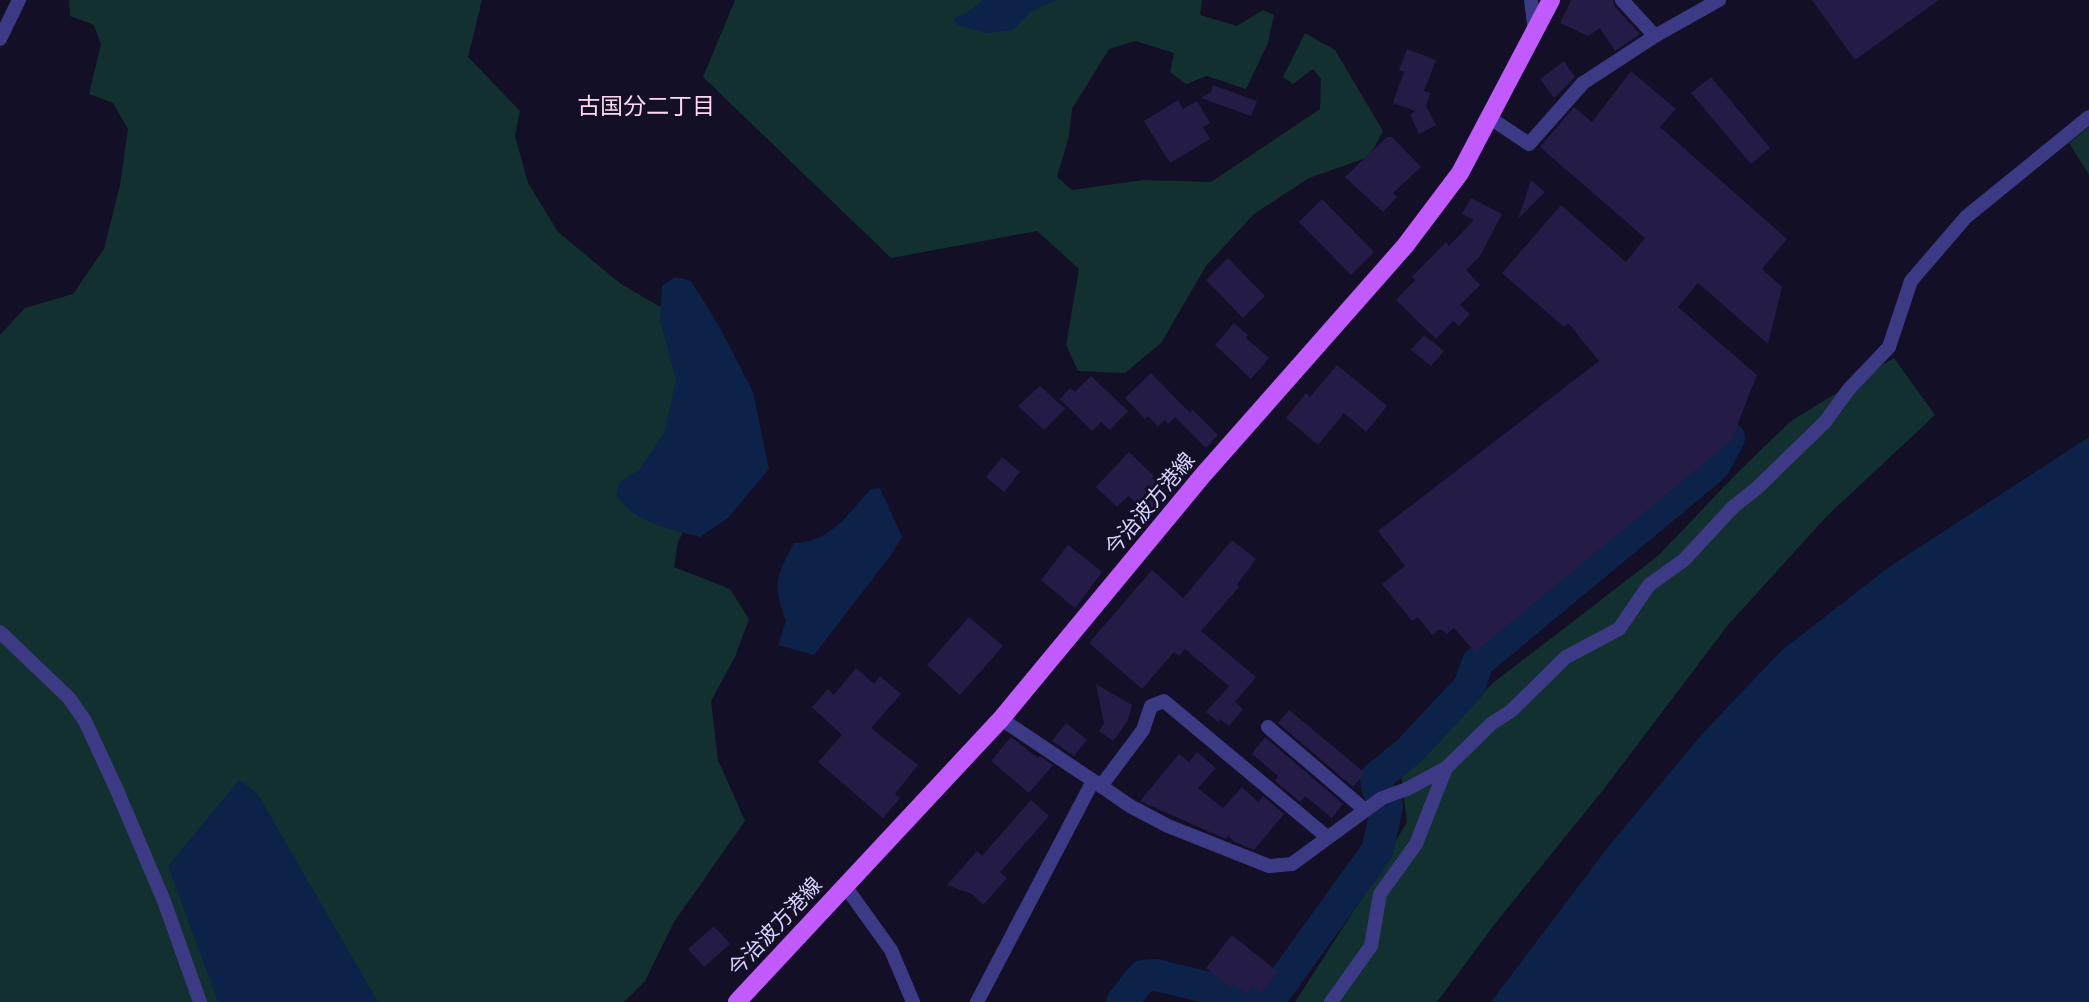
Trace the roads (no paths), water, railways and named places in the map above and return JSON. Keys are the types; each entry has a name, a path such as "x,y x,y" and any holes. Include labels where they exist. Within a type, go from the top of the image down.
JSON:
{"main road":[{"name":"今治波方港線","path":"737,1002 1000,719 1203,475 1405,246 1460,173 1552,0"}],"street":[{"path":"0,39 19,0"},
{"path":"1531,0 1535,34"},
{"path":"1622,0 1656,36"},
{"path":"1490,118 1529,144 1583,83 1719,0"},
{"path":"1000,719 1130,806 1168,826 1269,866 1292,864 1382,798 1407,789 1446,768 1491,724 1511,711 1566,657 1619,629 1648,585 1684,560 1732,507 1757,488 1825,422 1849,389 1889,347 1911,281 1966,217 2089,117"},
{"path":"0,632 68,698 85,721 164,901 200,1002"},
{"path":"977,1002 1097,784 1143,730 1151,706 1164,701 1327,837"},
{"path":"1268,727 1365,810"},
{"path":"1331,1002 1371,946 1380,894 1416,844 1446,768"},
{"path":"845,886 891,950 914,1002"}],"water":[{"path":"983,0 1057,0 1032,11 1013,30 987,33 957,25 954,18 967,13"},
{"path":"675,277 691,281 718,324 753,392 769,469 728,518 700,537 665,528 642,518 623,504 616,494 620,482 640,469 664,433 676,380 660,320 662,286"},
{"path":"2089,437 2089,1002 1491,1002 1608,847 1703,733 1781,651 1889,567"},
{"path":"880,488 902,537 891,555 814,655 778,645 786,621 779,598 778,581 794,543 818,538 829,532 871,489"},
{"path":"239,780 257,793 378,1002 218,1002 168,866"}],"waterway":[{"path":"1122,1002 1143,976 1156,975 1268,1002 1377,851 1387,807 1377,787 1376,778 1410,750 1469,687 1478,662 1714,466 1729,438"}],"district":[{"name":"古国分二丁目","path":"646,106"}]}
